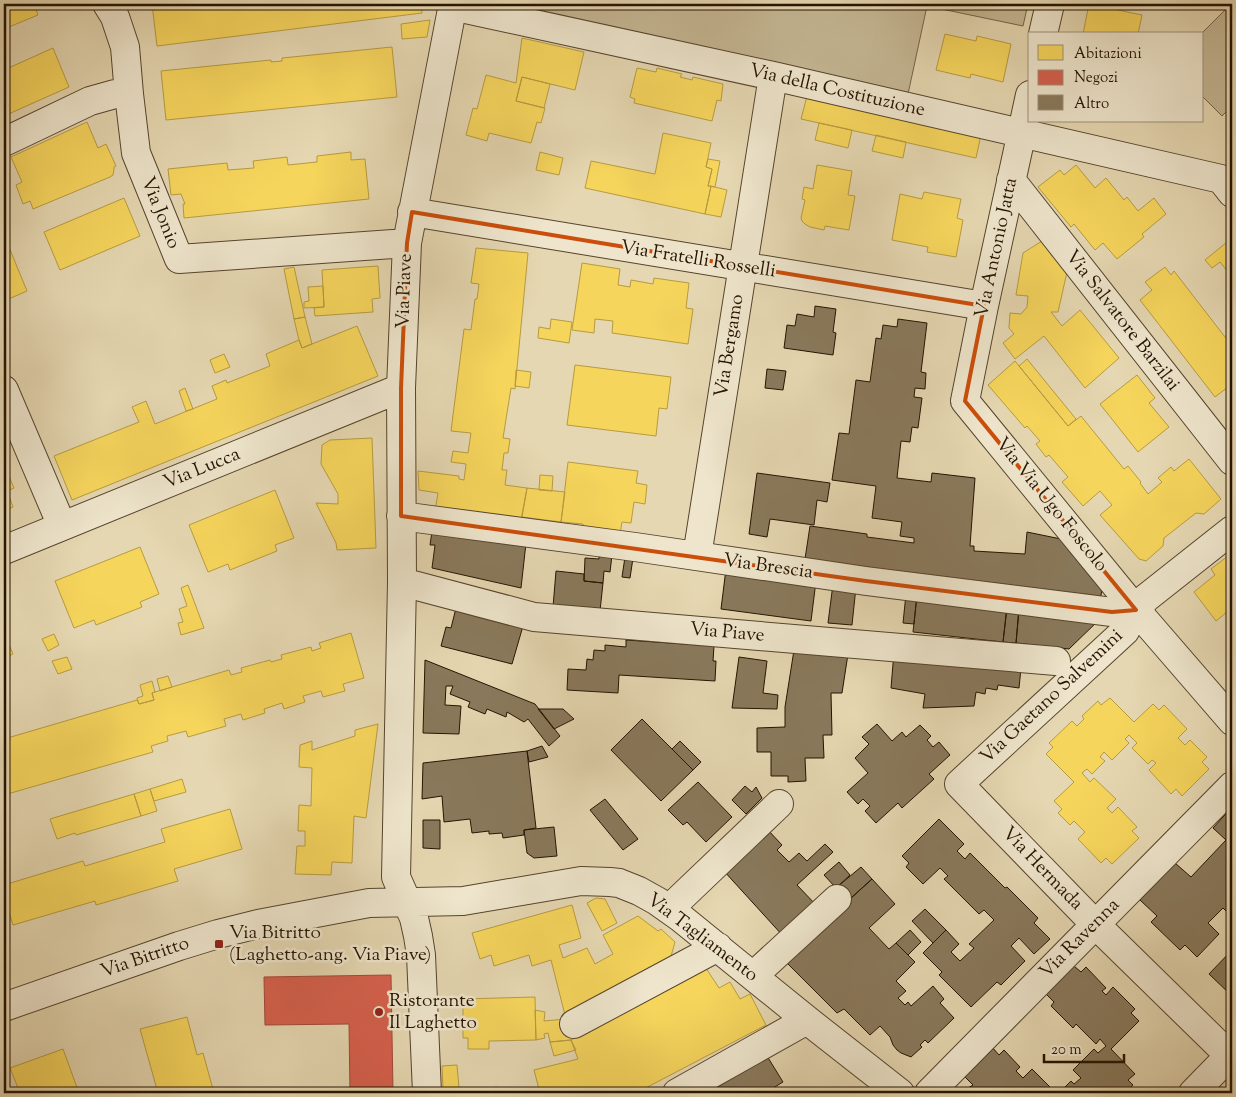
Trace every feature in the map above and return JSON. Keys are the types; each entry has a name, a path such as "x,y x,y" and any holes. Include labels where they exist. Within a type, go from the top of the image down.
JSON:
{"street":[{"name":"Via Jonio","path":"107,4 115,17 126,47 136,154 179,259 407,243"},
{"path":"1043,32 1050,4"},
{"name":"Via della Costituzione","path":"453,5 1021,133 1227,186"},
{"name":"Via Piave","path":"427,1093 421,955 414,918 396,876 402,582 401,388 407,243 453,5"},
{"name":"Via Bergamo","path":"697,556 773,76"},
{"path":"4,142 90,101 115,94 129,94"},
{"name":"Via Antonio Jatta","path":"965,401 1028,103"},
{"name":"Via Salvatore Barzilai","path":"1011,180 1232,461"},
{"name":"Via Fratelli Rosselli","path":"412,212 984,306"},
{"name":"Via Lucca","path":"4,550 401,388"},
{"path":"4,390 62,526"},
{"name":"Via Via Ugo Foscolo","path":"965,401 1136,610 1232,722"},
{"name":"Via Brescia","path":"401,516 636,547 866,581 1112,612 1136,610"},
{"name":"Via Gaetano Salvemini","path":"959,784 1125,631 1136,610 1146,598 1232,530"},
{"name":"Via Piave","path":"402,582 534,618 1056,661"},
{"name":"Via Hermada","path":"959,784 1095,924 1231,1055"},
{"name":"Via Ravenna","path":"929,1093 1232,786"},
{"path":"669,909 779,804"},
{"name":"Via Tagliamento","path":"408,902 463,901 581,881 619,884 639,891 669,909 900,1093"},
{"path":"753,976 837,899"},
{"name":"Via Bitritto","path":"4,1006 218,934 258,924 364,904 408,902"},
{"path":"574,1024 718,947"},
{"path":"676,1093 807,1020"},
{"path":"1193,1093 1231,1055"}],"highlighted area":[{"path":"412,212 984,306 965,401 1136,610 1112,612 866,581 401,516 401,388 407,243"}],"shaded area":[{"path":"502,4 1028,4 1023,26 927,6 908,94"},
{"path":"1232,4 1232,106 1222,116 1204,98 1203,32"}],"building: Abitazioni":[{"path":"4,4 34,4 38,15 4,29"},
{"path":"152,4 421,4 422,13 157,46"},
{"path":"1089,4 1142,15 1138,32 1083,32"},
{"path":"430,20 427,37 402,39 401,24"},
{"path":"945,34 976,41 977,36 1011,44 1003,82 971,74 970,78 936,70"},
{"path":"522,38 584,52 575,90 522,77 516,101 545,108 541,123 537,122 531,143 489,133 487,141 466,135 473,108 477,109 486,75 516,83"},
{"path":"392,47 397,97 166,120 161,71 271,60 271,62 282,61 282,58"},
{"path":"53,48 69,87 4,116 4,70"},
{"path":"637,68 656,72 657,68 682,74 680,77 692,80 693,77 723,84 721,101 717,100 712,121 634,103 635,99 630,97"},
{"path":"522,77 550,84 544,108 516,101"},
{"path":"807,96 981,135 976,158 801,119"},
{"path":"87,122 98,148 106,144 116,166 114,167 113,175 33,209 30,201 23,204 16,185 22,182 11,157"},
{"path":"819,123 852,130 848,148 815,140"},
{"path":"663,133 711,143 706,167 712,169 708,186 711,186 705,214 585,188 591,161 655,174"},
{"path":"876,135 906,142 903,158 872,151"},
{"path":"351,152 351,160 365,159 369,199 184,218 183,204 185,204 181,194 171,195 168,169 227,163 228,170 254,168 253,161 287,157 288,165 317,162 317,156"},
{"path":"540,152 563,158 559,175 536,170"},
{"path":"708,159 720,161 715,187 708,186 712,169 706,167"},
{"path":"817,165 852,171 848,195 855,196 849,230 825,226 824,230 810,227 802,221 805,200 802,199 804,187 813,189"},
{"path":"1076,165 1095,188 1106,178 1124,200 1127,197 1138,211 1154,198 1166,214 1142,234 1144,237 1117,259 1103,243 1095,250 1074,224 1071,227 1038,187 1060,170 1064,175"},
{"path":"711,186 727,190 721,217 705,214"},
{"path":"924,192 961,199 957,218 963,220 956,257 927,252 928,247 892,240 900,194 922,199"},
{"path":"124,198 140,236 60,270 44,232"},
{"path":"4,235 27,291 4,301"},
{"path":"1232,238 1232,277 1220,262 1212,268 1205,260"},
{"path":"1042,241 1067,272 1058,312 1051,312 1062,326 1080,310 1119,358 1085,388 1044,336 1015,359 1003,343 1014,334 1009,328 1010,313 1021,314 1027,307 1028,296 1016,295 1023,253"},
{"path":"476,248 528,253 515,389 511,388 503,438 510,439 508,453 504,453 502,470 507,470 505,485 527,488 521,520 435,511 438,493 419,490 418,471 459,476 459,479 464,480 466,464 451,462 453,451 468,453 471,433 451,431 464,329 471,330 475,299 477,299 479,284 471,283"},
{"path":"582,263 620,269 618,285 630,287 631,280 653,284 654,278 689,283 686,308 693,309 688,344 612,333 613,321 595,319 594,333 572,330"},
{"path":"378,266 380,298 372,299 373,312 315,316 314,308 324,307 322,270"},
{"path":"294,267 305,317 294,319 284,269"},
{"path":"1165,267 1171,275 1174,271 1232,346 1232,384 1215,397 1140,300 1152,290 1145,282"},
{"path":"323,286 324,307 304,308 304,302 309,301 308,287"},
{"path":"305,317 312,344 302,348 294,319"},
{"path":"551,319 572,322 569,343 538,338 539,327 550,329"},
{"path":"357,326 378,376 72,500 54,456 139,422 132,407 146,401 155,424 217,399 212,386 226,380 227,383 270,366 266,354 299,340 302,348"},
{"path":"224,354 230,367 215,373 210,360"},
{"path":"1027,359 1076,419 1068,426 1019,366"},
{"path":"1015,361 1068,426 1081,416 1124,469 1128,466 1148,494 1162,482 1158,478 1171,467 1174,471 1189,459 1221,499 1204,514 1196,513 1164,538 1163,546 1146,561 1139,559 1100,515 1112,505 1100,491 1083,506 1062,482 1068,477 1049,455 1046,457 1036,444 1040,441 1027,426 1025,428 988,385"},
{"path":"575,365 671,377 667,409 659,408 656,436 567,425"},
{"path":"516,370 531,372 529,388 515,386"},
{"path":"1137,375 1155,398 1149,403 1169,427 1138,452 1100,404"},
{"path":"185,388 193,409 186,411 179,391"},
{"path":"372,438 376,548 337,550 336,543 316,503 338,504 338,494 321,464 322,445 330,440"},
{"path":"568,462 638,471 636,483 647,485 645,504 634,502 631,523 622,522 620,534 583,529 583,524 561,522"},
{"path":"4,465 14,488 7,491 13,507 4,511"},
{"path":"540,475 553,476 552,491 539,490"},
{"path":"527,488 565,492 561,522 522,517"},
{"path":"275,490 294,538 275,545 277,551 230,570 228,564 208,572 189,525"},
{"path":"140,547 159,594 140,602 142,607 96,625 94,620 74,628 55,581"},
{"path":"1232,553 1232,608 1216,621 1194,592 1215,575 1211,569"},
{"path":"188,585 204,628 181,635 178,623 183,622 179,609 187,606 181,588"},
{"path":"4,633 13,654 4,658"},
{"path":"351,633 364,678 343,684 345,691 323,697 321,691 303,696 305,702 284,709 282,703 264,709 265,713 243,720 241,714 224,719 226,726 188,737 186,731 167,736 168,741 151,746 153,752 4,795 4,739 137,700 139,704 154,700 152,693 229,670 231,675 242,672 241,668 270,660 271,662 282,659 281,655 311,647 312,651 321,648 319,643"},
{"path":"54,634 59,645 48,651 42,639"},
{"path":"67,657 72,669 58,674 52,661"},
{"path":"168,676 172,687 160,691 157,679"},
{"path":"152,681 155,692 152,693 154,700 139,704 137,698 143,696 140,685"},
{"path":"1110,698 1134,722 1153,704 1159,710 1164,705 1187,729 1178,738 1185,745 1190,740 1207,757 1202,762 1209,769 1182,796 1176,789 1171,794 1149,770 1156,763 1152,760 1148,764 1132,748 1137,743 1129,735 1125,739 1129,743 1112,760 1104,752 1100,757 1105,761 1092,774 1087,769 1082,773 1090,782 1094,778 1116,799 1107,808 1112,813 1118,807 1137,827 1132,831 1139,838 1112,864 1106,858 1101,863 1078,839 1085,832 1074,821 1070,825 1058,813 1062,809 1054,801 1074,782 1046,754 1053,747 1049,743 1072,721 1077,726 1084,719 1082,716 1098,701 1101,705"},
{"path":"378,724 366,818 354,816 352,863 332,862 331,875 295,874 297,846 305,846 305,831 298,831 299,805 311,806 312,768 299,767 300,745 312,741 312,750 355,736 355,730"},
{"path":"182,779 186,792 154,801 150,789"},
{"path":"150,789 157,811 141,816 134,794"},
{"path":"134,794 141,816 57,839 50,819"},
{"path":"230,809 242,849 174,869 178,881 96,905 95,901 13,925 4,896 4,885 83,861 85,866 165,842 161,829"},
{"path":"596,898 605,899 617,923 602,931 587,903"},
{"path":"572,905 581,938 559,945 563,958 587,948 595,964 613,954 603,935 638,916 658,931 661,929 675,942 670,960 565,1015 551,960 532,966 529,955 494,966 491,955 480,959 472,933"},
{"path":"706,968 719,988 730,982 740,999 750,994 766,1025 636,1093 540,1093 534,1070 578,1059 571,1040"},
{"path":"535,997 536,1040 489,1041 489,1049 468,1049 468,1038 463,1038 463,999"},
{"path":"535,1010 545,1012 544,1021 566,1019 571,1040 550,1042 548,1033 544,1034 545,1038 536,1040"},
{"path":"187,1017 197,1055 203,1053 214,1093 158,1093 140,1029"},
{"path":"571,1040 576,1050 554,1056 550,1042"},
{"path":"63,1049 79,1093 20,1093 10,1068"},
{"path":"457,1065 459,1088 443,1089 442,1066"},
{"path":"497,1087 497,1093 455,1093"}],"building: Negozi":[{"path":"391,975 393,1093 350,1093 349,1024 265,1025 264,977"}],"building: Altro":[{"path":"815,306 836,309 833,332 836,333 833,355 784,348 787,325 795,326 797,314 814,317"},
{"path":"898,319 927,323 921,372 926,373 925,389 915,388 914,397 922,398 918,428 912,427 910,442 901,441 897,478 931,482 932,473 975,478 970,546 974,546 974,551 1025,554 1027,532 1061,539 1102,590 1100,600 805,559 810,526 867,534 867,537 914,543 914,538 900,536 902,522 872,518 876,486 832,480 839,433 849,434 856,380 870,382 876,338 881,339 883,325 897,327"},
{"path":"767,369 786,371 783,390 765,388"},
{"path":"757,473 830,483 827,502 817,500 814,525 770,519 767,537 749,534"},
{"path":"432,531 526,543 521,588 432,568 435,545 430,545"},
{"path":"599,554 612,555 610,572 604,571 603,583 584,581 585,558 599,559"},
{"path":"625,557 633,558 630,578 622,577"},
{"path":"726,569 816,581 811,621 721,609"},
{"path":"556,571 584,574 584,581 603,583 600,611 553,607"},
{"path":"833,584 856,587 852,625 828,623"},
{"path":"906,594 917,595 914,624 903,623"},
{"path":"917,595 1007,607 1003,642 913,632"},
{"path":"1007,607 1019,609 1016,643 1003,642"},
{"path":"456,608 523,626 512,664 441,646 446,627 451,628"},
{"path":"1019,609 1101,618 1069,649 1016,643"},
{"path":"626,640 714,646 713,661 716,661 715,681 619,675 618,693 567,690 568,669 586,670 587,659 593,660 594,650 605,651 605,645 626,647"},
{"path":"794,650 848,654 842,693 831,693 832,735 823,735 824,758 805,758 806,781 788,782 788,776 771,776 771,752 757,752 757,728 785,727 785,707"},
{"path":"894,652 1021,668 1019,688 998,685 997,690 986,688 985,694 976,692 974,706 923,708 925,694 891,688"},
{"path":"739,657 767,661 763,693 778,695 777,709 732,708"},
{"path":"425,660 535,704 560,736 549,746 528,719 524,722 507,712 506,717 487,709 485,714 468,707 470,702 450,694 453,686 446,686 445,705 461,706 459,734 423,733"},
{"path":"538,709 563,709 574,719 554,729"},
{"path":"642,719 693,770 661,801 611,750"},
{"path":"877,724 892,741 902,732 906,737 920,725 931,736 927,740 933,747 939,742 950,755 929,774 934,779 902,808 898,803 876,823 865,811 870,806 863,799 858,804 847,792 868,773 855,758 869,744 862,737"},
{"path":"680,741 701,762 693,770 672,749"},
{"path":"542,746 548,757 529,762 527,751"},
{"path":"527,751 536,828 524,830 524,835 503,838 502,833 489,834 489,831 472,833 470,819 444,822 442,796 422,799 423,763"},
{"path":"698,782 732,817 706,842 687,822 683,825 668,810"},
{"path":"745,786 752,792 756,787 762,798 746,814 732,800"},
{"path":"605,799 638,839 623,850 590,810"},
{"path":"1232,807 1232,906 1227,912 1223,908 1208,923 1219,934 1197,957 1185,945 1180,950 1151,922 1157,916 1140,900 1175,863 1191,877 1226,840 1213,828"},
{"path":"939,819 964,844 957,851 965,859 970,853 1005,888 1007,887 1038,918 1034,923 1050,939 1034,954 1019,938 1011,946 1025,961 1001,985 997,982 971,1007 939,975 942,972 923,953 946,930 959,944 951,952 960,961 974,948 969,944 994,920 984,910 979,914 944,879 948,876 940,868 923,884 906,867 909,863 902,856"},
{"path":"423,820 440,820 440,849 423,848"},
{"path":"554,827 557,856 534,858 527,853 524,830"},
{"path":"767,829 782,845 777,850 789,862 799,853 807,861 825,844 833,852 797,885 817,906 784,937 723,870"},
{"path":"839,862 850,875 836,888 824,875"},
{"path":"861,867 872,879 848,901 836,888"},
{"path":"872,879 895,904 869,928 889,949 896,943 915,962 896,981 906,991 898,998 905,1005 908,1002 911,1006 933,986 944,999 940,1003 954,1018 928,1043 925,1040 920,1045 922,1047 911,1057 897,1050 890,1037 880,1026 870,1035 844,1009 837,1013 783,959"},
{"path":"925,909 946,930 933,943 912,921"},
{"path":"910,930 921,942 908,955 896,943"},
{"path":"1232,950 1232,996 1209,974"},
{"path":"1074,966 1081,972 1086,967 1106,988 1102,991 1106,995 1113,987 1135,1009 1131,1013 1139,1021 1111,1049 1135,1074 1128,1080 1133,1085 1124,1093 1059,1093 1071,1081 1074,1084 1081,1078 1073,1070 1094,1049 1098,1053 1106,1046 1100,1039 1096,1044 1076,1024 1073,1028 1051,1006 1054,1002 1046,994"},
{"path":"992,1047 999,1055 1004,1050 1020,1067 1016,1071 1023,1078 1032,1069 1054,1091 1051,1093 973,1093 968,1088 973,1085 963,1075"},
{"path":"767,1056 783,1082 765,1093 708,1093"}],"place":[{"name":"Via Bitritto (Laghetto-ang. Via Piave)","path":"219,944"},
{"name":"Ristorante Il Laghetto","path":"379,1012"}]}
